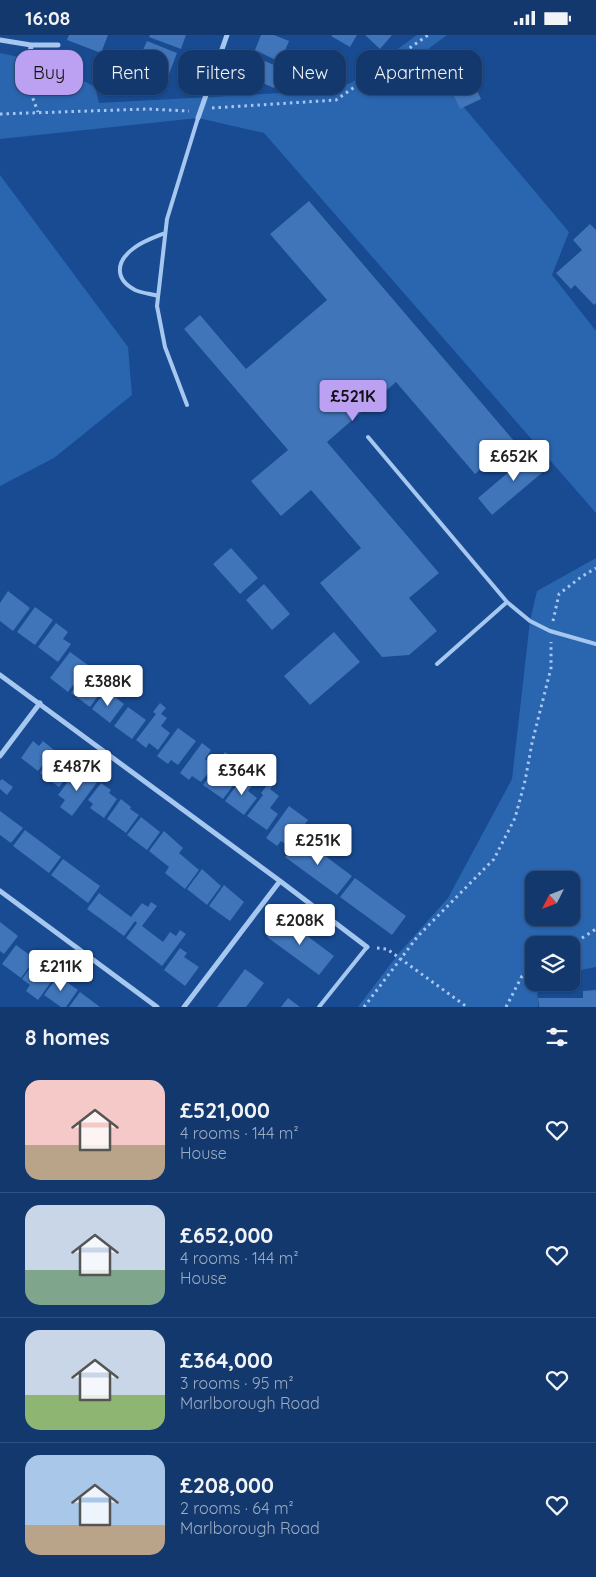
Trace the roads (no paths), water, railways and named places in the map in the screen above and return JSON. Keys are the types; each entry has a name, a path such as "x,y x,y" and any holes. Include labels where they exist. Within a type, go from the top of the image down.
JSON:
{"street":[{"path":"221,50 227,35"},
{"path":"0,40 31,45 58,45"},
{"path":"31,45 31,50"},
{"path":"198,119 205,95"},
{"path":"0,675 367,947"},
{"path":"0,756 40,703"},
{"path":"184,1007 280,881"},
{"path":"0,891 157,1007"}],"lane":[{"path":"187,405 164,347 157,306 167,219 198,119"},
{"path":"158,296 136,290 122,279 119,269 123,258 134,247 165,233"},
{"path":"368,437 507,603 530,621 550,631 596,644"},
{"path":"436,664 507,603"},
{"path":"318,1007 367,947"}]}
